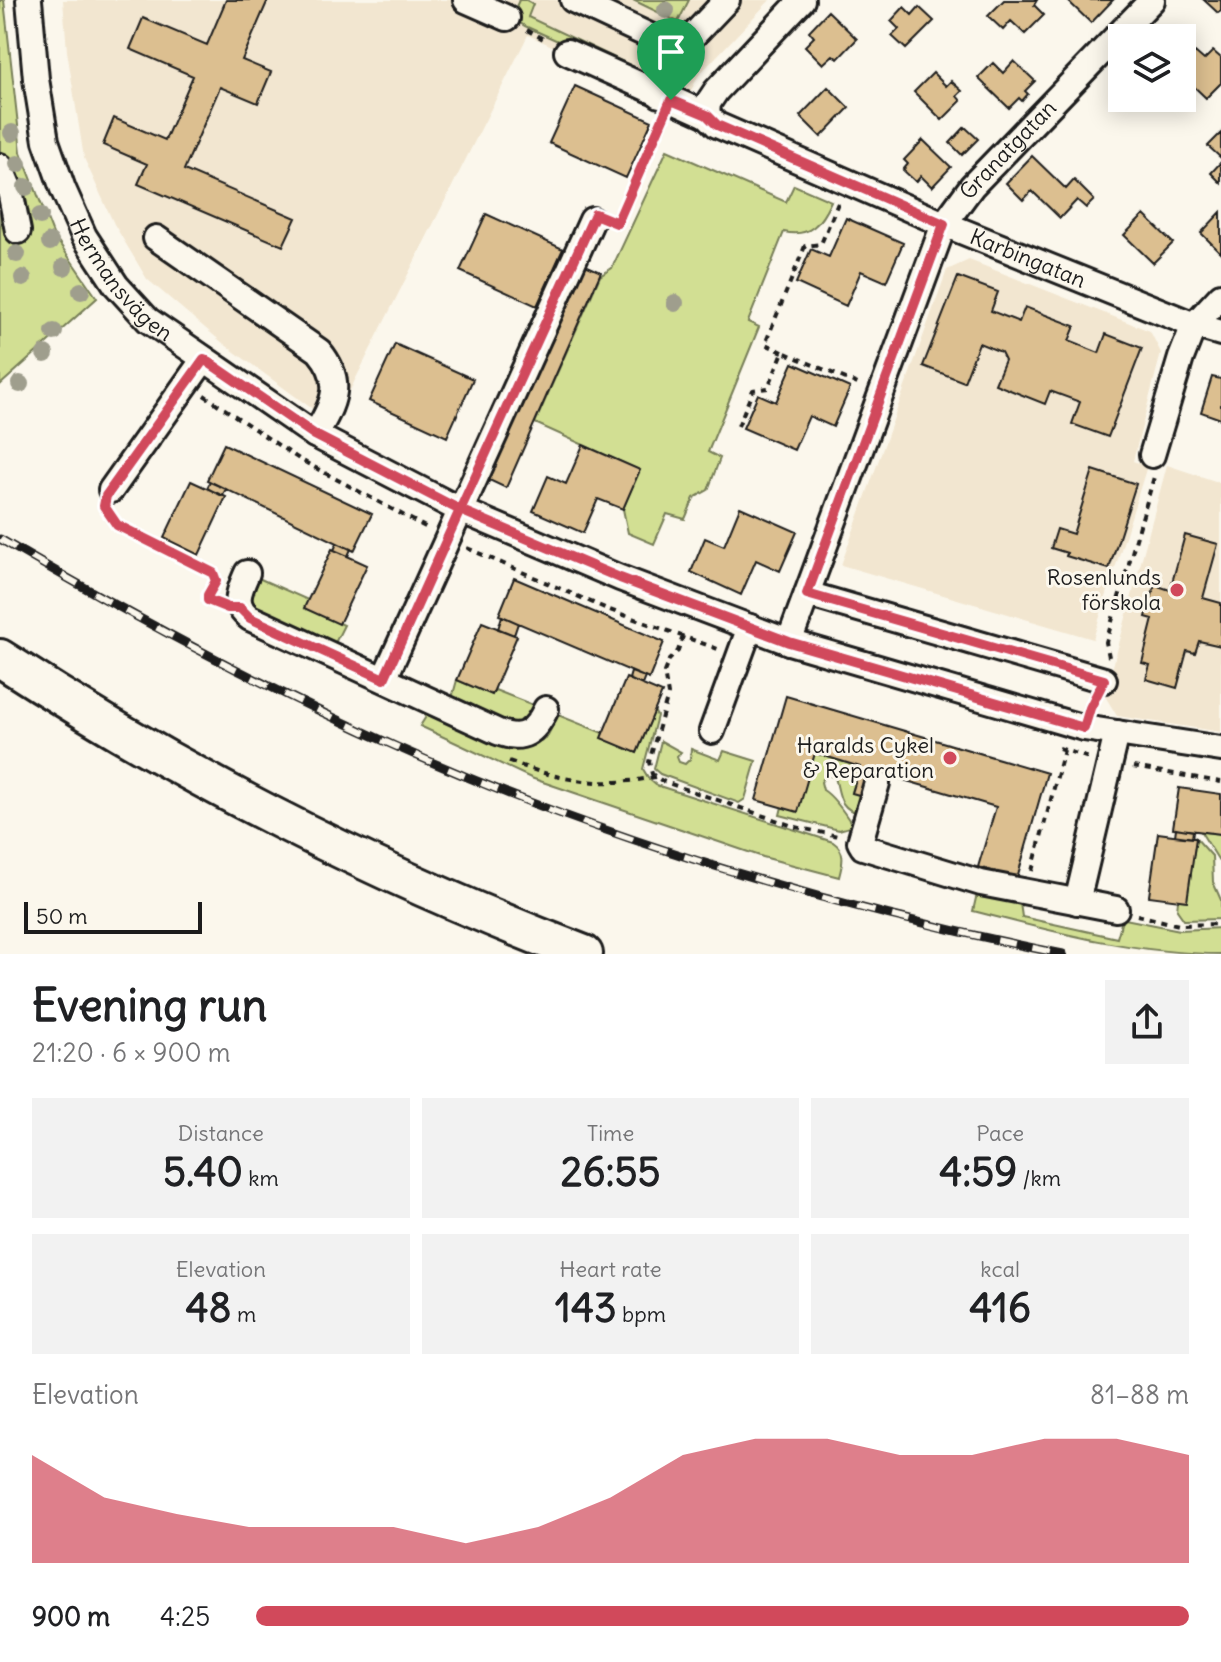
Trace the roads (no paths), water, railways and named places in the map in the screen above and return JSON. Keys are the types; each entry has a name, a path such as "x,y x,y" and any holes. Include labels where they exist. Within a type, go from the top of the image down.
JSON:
{"highway":[{"path":"0,658 128,735 269,812 406,880 584,954"}],"street":[{"name":"Hermansvägen","path":"29,0 36,79 46,141 84,236 116,285 148,320 315,435 460,510 620,578 789,642 1084,728 1221,749"},
{"path":"466,0 507,18"},
{"path":"573,0 669,45 687,42 706,10 727,0"},
{"path":"707,115 708,103 716,91 802,0"},
{"name":"Granatgatan","path":"789,642 944,224 972,186 1152,0"},
{"path":"666,98 679,45"},
{"name":"Karbingatan","path":"567,52 707,115 717,125 944,224 1194,325 1221,333"},
{"path":"0,166 10,190 18,231"},
{"path":"384,679 592,220"},
{"path":"156,238 319,351 331,365 335,377 334,394 330,410 315,435"},
{"path":"1152,455 1194,325 1221,296"},
{"path":"111,490 204,359"},
{"path":"247,573 238,595 240,608 250,618 511,737 532,730 539,724 546,709"},
{"path":"807,594 1104,680"},
{"path":"712,731 750,627"},
{"path":"1077,902 1117,733"},
{"path":"877,783 860,842 863,847 981,883 1116,909"}],"railway":[{"path":"0,539 145,621 294,698 395,746 557,813 723,869 807,893 892,916 1063,954"}],"place":[{"name":"Rosenlunds förskola","path":"1177,590"},
{"name":"Haralds Cykel & Reparation","path":"950,758"}]}
